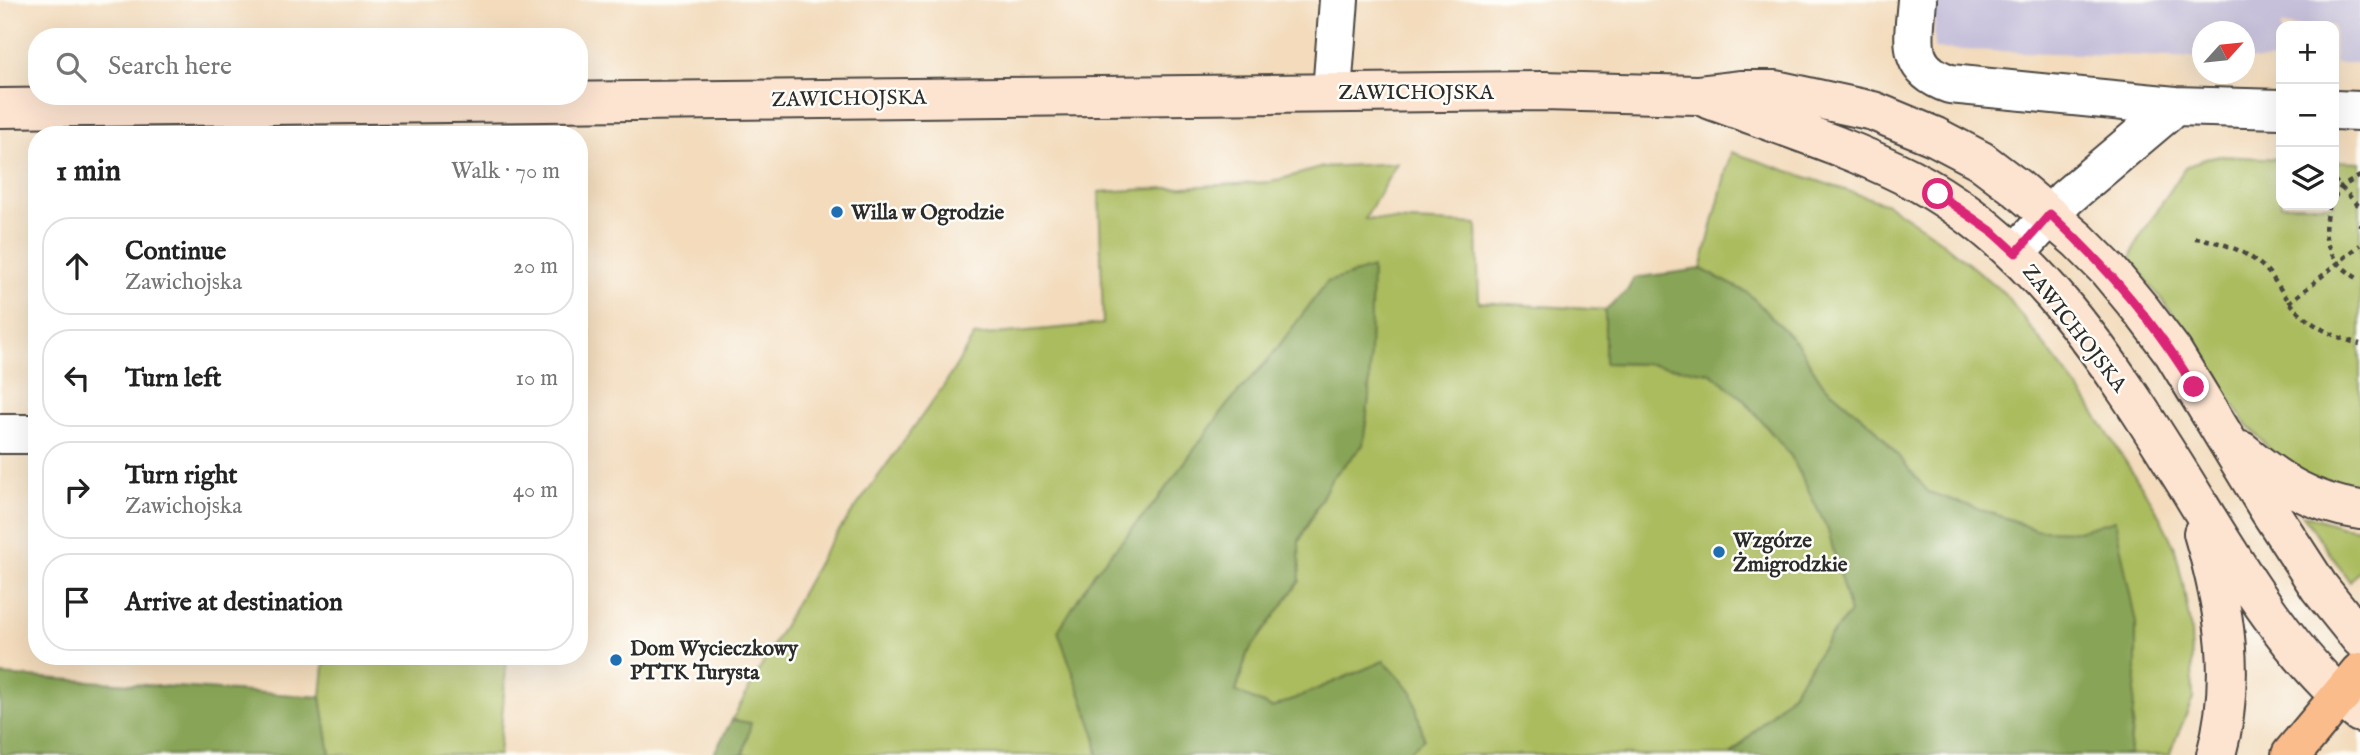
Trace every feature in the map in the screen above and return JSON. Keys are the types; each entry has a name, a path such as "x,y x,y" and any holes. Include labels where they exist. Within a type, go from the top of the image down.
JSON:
{"main road":[{"path":"2291,755 2353,694"}],"street":[{"path":"1332,92 1339,0"},
{"path":"1917,0 1916,56 1931,78 1950,84 2175,106 2276,108"},
{"name":"ZAWICHOJSKA","path":"588,101 1543,90 1697,95 1740,90 1776,90 1873,111 1936,137 1980,160 2050,214 2108,270 2173,352 2319,587 2360,638"},
{"name":"ZAWICHOJSKA","path":"1697,95 1854,152 1908,177 1963,210 2016,253 2049,287 2096,349 2258,596 2296,646 2353,694"},
{"name":"ZAWICHOJSKA","path":"0,108 250,105"},
{"path":"2016,253 2075,189 2175,106"},
{"path":"2339,110 2360,111"},
{"path":"0,434 28,434"},
{"name":"ZAWICHOJSKA","path":"2223,435 2264,470 2296,490 2333,505 2360,510"},
{"path":"2190,491 2216,575 2224,615 2227,683 2216,755"}],"path":[{"path":"2339,190 2360,176"},
{"path":"2341,187 2360,207"},
{"path":"2328,210 2325,225 2333,258 2360,280"},
{"path":"2195,238 2220,242 2248,256 2266,271 2289,303 2310,322 2333,336 2360,344"},
{"path":"2289,303 2360,245"}],"shaded area":[{"path":"1935,0 2360,0 2360,63 2339,63 2339,21 2276,21 2276,61 2255,60 2255,21 2192,21 2192,58 1934,49"}],"green space":[{"path":"1731,152 1887,204 1931,233 2004,293 2083,395 2156,509 2175,548 2191,631 2193,699 2169,755 2129,755 2133,723 2115,521 2078,531 2035,530 1928,492 1874,427 1823,384 1797,343 1748,293 1701,269"},
{"path":"2221,156 2276,159 2276,210 2339,210 2339,161 2360,162 2360,494 2321,483 2281,462 2245,422 2184,329 2131,259 2136,243 2185,168 2203,159"},
{"path":"1397,163 1365,219 1477,224 1479,302 1605,310 1605,363 1648,364 1711,373 1744,400 1791,456 1828,530 1850,613 1830,636 1792,693 1731,755 1405,755 1424,739 1412,692 1384,661 1272,708 1236,692 1247,654 1299,581 1299,542 1332,478 1363,445 1369,397 1371,269 1327,282 1268,360 1228,404 1154,504 1131,529 1095,735 1098,755 743,755 750,723 732,720 825,550 945,384 974,336 1103,324 1099,192 1271,182 1323,167"},
{"path":"1372,268 1369,398 1363,445 1332,478 1299,541 1300,581 1247,654 1236,692 1272,708 1384,661 1412,692 1424,739 1405,755 1098,755 1095,734 1058,631 1094,573 1154,504 1228,404 1268,360 1327,282"},
{"path":"1701,269 1748,293 1797,343 1823,384 1874,427 1928,492 2035,530 2078,531 2115,520 2136,623 2136,679 2129,755 1731,755 1792,693 1830,636 1850,613 1828,530 1791,456 1744,400 1711,373 1649,364 1605,363 1605,310 1627,291 1634,278"},
{"path":"2302,514 2340,526 2360,529 2360,569 2350,582"},
{"path":"324,665 506,665 499,755 330,755 321,697"},
{"path":"0,675 321,697 330,755 0,755"},
{"path":"732,720 751,723 743,755 713,755"}],"place":[{"name":"Willa w Ogrodzie","path":"837,212"},
{"name":"Wzgórze Żmigrodzkie","path":"1719,552"},
{"name":"Dom Wycieczkowy PTTK Turysta","path":"616,660"}],"route":[{"path":"1938,194 1994,233 2016,253 2050,214 2108,270 2173,352 2194,387"}]}
